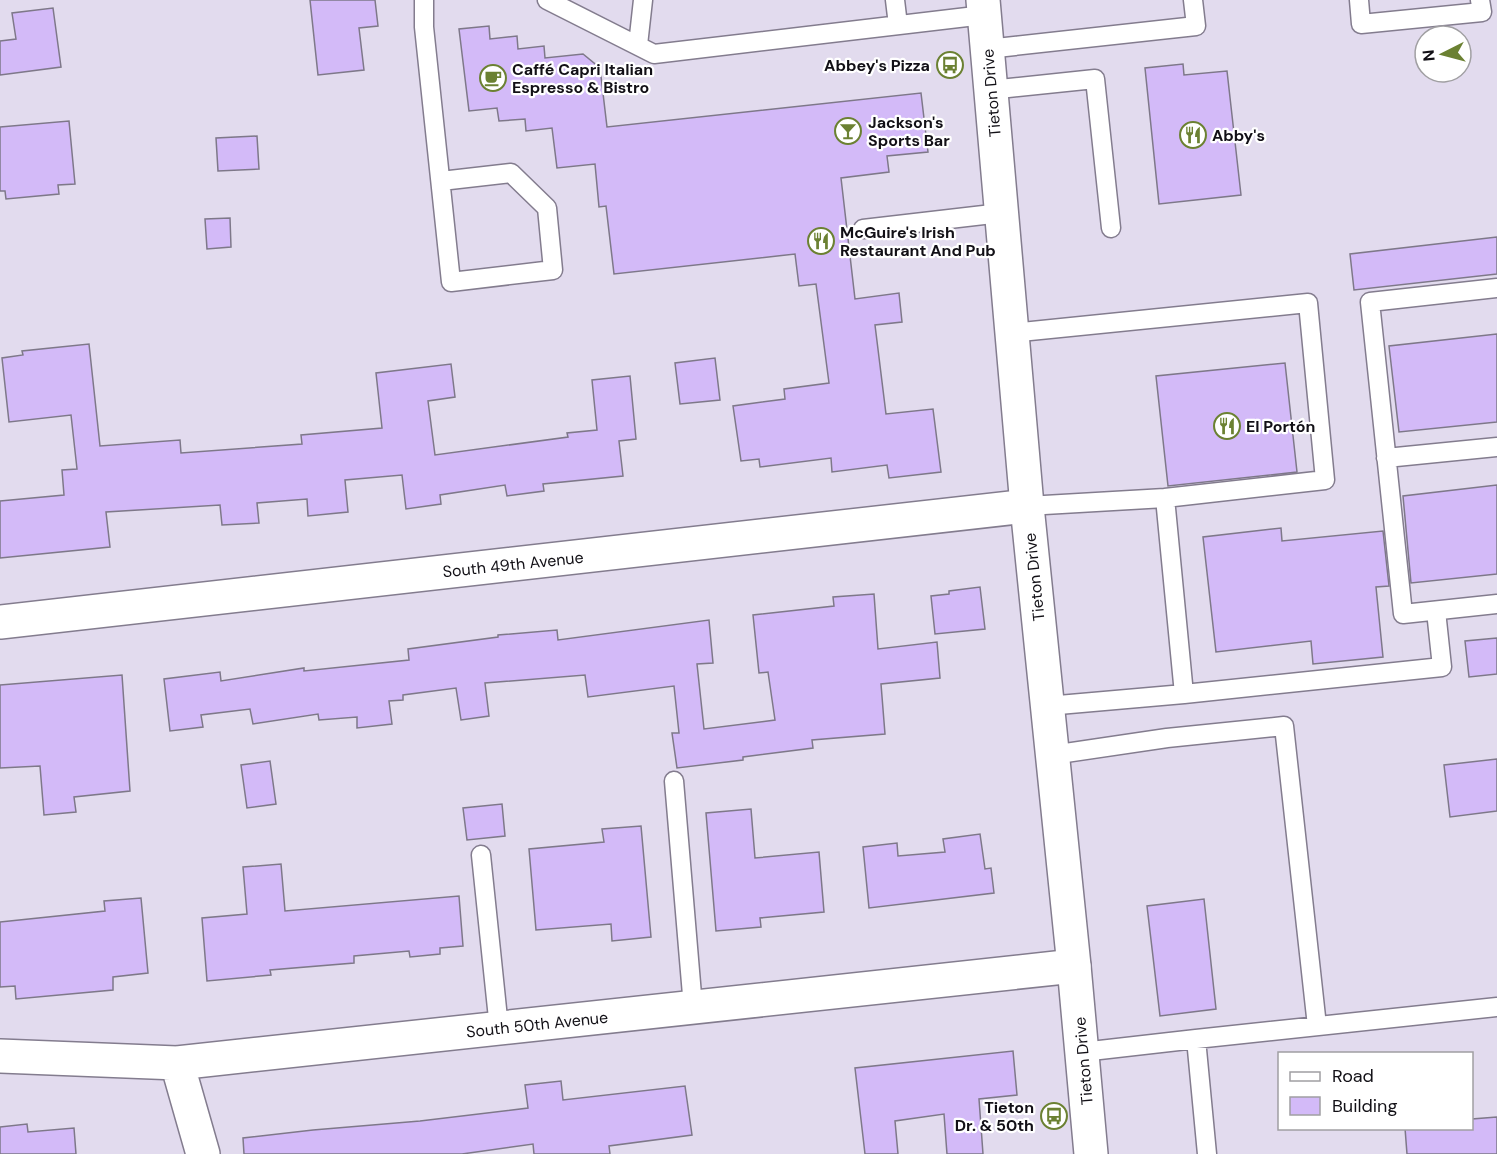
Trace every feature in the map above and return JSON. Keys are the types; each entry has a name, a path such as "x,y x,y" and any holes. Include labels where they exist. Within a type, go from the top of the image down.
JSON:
{"street":[{"name":"Tieton Drive","path":"983,7 1027,506 1091,1154"},
{"name":"South 49th Avenue","path":"0,622 1027,506"},
{"name":"South 50th Avenue","path":"0,1056 177,1063 1074,966"},
{"path":"177,1063 203,1154"}],"lane":[{"path":"424,0 424,27 451,282 553,270 547,208 511,172 441,181"},
{"path":"547,0 654,54 898,25 983,7"},
{"path":"638,45 643,0"},
{"path":"895,0 898,25"},
{"path":"987,49 1196,26 1193,0"},
{"path":"1359,0 1361,24 1482,12 1480,0"},
{"path":"990,90 1095,79 1111,228"},
{"path":"862,229 1001,213"},
{"path":"1497,288 1370,302 1403,614 1497,604"},
{"path":"1011,333 1308,303 1325,480 1165,498 1027,506"},
{"path":"1386,459 1497,447"},
{"path":"1165,498 1184,694"},
{"path":"1047,706 1442,667 1436,611"},
{"path":"1052,755 1167,738 1284,726 1317,1026"},
{"path":"674,781 693,1007"},
{"path":"481,855 500,1028"},
{"path":"1082,1052 1497,1007"},
{"path":"1196,1039 1207,1154"}],"building":[{"path":"310,0 375,0 378,26 359,28 364,70 318,75"},
{"path":"53,8 61,67 0,75 0,41 16,39 12,13"},
{"path":"489,26 490,39 517,36 518,49 544,46 545,58 583,54 600,68 607,127 921,93 928,152 887,156 889,172 841,178 855,299 899,293 902,322 875,325 886,414 933,409 941,472 889,478 887,465 832,472 831,458 760,467 759,459 741,461 733,406 785,399 784,389 829,383 816,284 799,286 795,254 614,274 606,206 599,207 595,164 557,168 552,128 526,131 525,119 499,121 497,108 469,111 459,29"},
{"name":"Abby's","path":"1183,64 1184,75 1227,71 1241,195 1159,204 1145,68"},
{"path":"69,121 75,184 58,185 59,194 6,199 5,191 0,191 0,127"},
{"path":"257,136 259,169 218,171 216,138"},
{"path":"230,218 231,247 207,249 205,219"},
{"path":"1497,237 1497,274 1354,290 1350,254"},
{"path":"1497,334 1497,422 1399,432 1389,346"},
{"path":"89,344 100,446 180,440 181,453 302,444 301,435 382,428 376,373 451,364 455,397 428,401 435,455 568,437 567,433 597,430 592,380 630,376 636,439 619,441 623,476 543,484 544,491 507,496 505,485 440,495 441,504 406,509 402,475 345,480 348,512 308,516 307,499 257,503 259,523 222,525 220,505 106,512 110,547 0,558 0,501 64,495 62,470 77,469 71,415 9,422 2,358 23,355 22,351"},
{"path":"715,358 720,400 680,404 675,363"},
{"name":"El Portón","path":"1285,363 1297,472 1168,486 1156,376"},
{"path":"1497,485 1497,574 1411,583 1403,496"},
{"path":"1281,528 1282,541 1383,531 1389,586 1376,587 1383,657 1313,664 1311,641 1216,652 1203,537"},
{"path":"980,587 985,629 935,634 931,596"},
{"path":"874,594 878,649 937,642 940,678 881,684 885,734 812,740 813,748 677,768 672,733 679,733 674,686 588,697 585,675 485,683 489,716 461,720 456,688 403,695 403,700 389,701 392,724 357,728 357,717 319,720 318,714 253,724 250,709 201,715 203,727 170,731 164,679 220,672 221,681 304,668 304,671 409,660 408,649 498,637 498,635 557,630 558,640 709,620 713,663 697,664 704,729 775,720 768,672 759,673 753,615 834,606 833,597"},
{"path":"1497,638 1497,674 1469,677 1465,641"},
{"path":"122,675 130,791 74,797 76,812 44,815 40,766 0,768 0,685"},
{"path":"1497,759 1497,811 1450,817 1444,765"},
{"path":"270,761 276,804 247,808 241,765"},
{"path":"502,804 505,836 467,840 463,808"},
{"path":"751,809 755,858 819,852 824,912 760,918 761,927 716,931 706,813"},
{"path":"641,826 651,937 612,941 611,924 536,930 529,849 604,842 602,829"},
{"path":"980,834 985,869 991,868 994,893 869,908 863,847 897,843 898,856 945,852 943,839"},
{"path":"281,864 285,911 459,896 463,946 440,948 440,954 410,957 409,951 354,956 354,963 270,970 271,975 207,981 202,918 247,914 243,867"},
{"path":"141,898 148,973 113,977 113,990 16,999 15,986 0,987 0,922 105,911 104,901"},
{"path":"1204,899 1216,1009 1160,1016 1147,906"},
{"path":"1013,1051 1017,1095 979,1099 983,1154 947,1154 944,1114 895,1121 898,1154 865,1154 855,1068"},
{"path":"561,1081 563,1100 685,1086 692,1135 609,1146 610,1154 534,1154 533,1144 462,1154 244,1154 243,1138 528,1108 525,1085"},
{"path":"1497,1117 1497,1154 1407,1154 1405,1130 1473,1130 1473,1119"},
{"path":"27,1124 28,1132 74,1128 76,1154 0,1154 0,1127"}],"place":[{"name":"Abbey's Pizza","path":"950,65"},
{"name":"Caffé Capri Italian Espresso & Bistro","path":"493,78"},
{"name":"Jackson's Sports Bar","path":"848,131"},
{"name":"Abby's","path":"1193,135"},
{"name":"McGuire's Irish Restaurant And Pub","path":"821,241"},
{"name":"El Portón","path":"1227,426"},
{"name":"Tieton Dr. & 50th","path":"1054,1116"}]}
